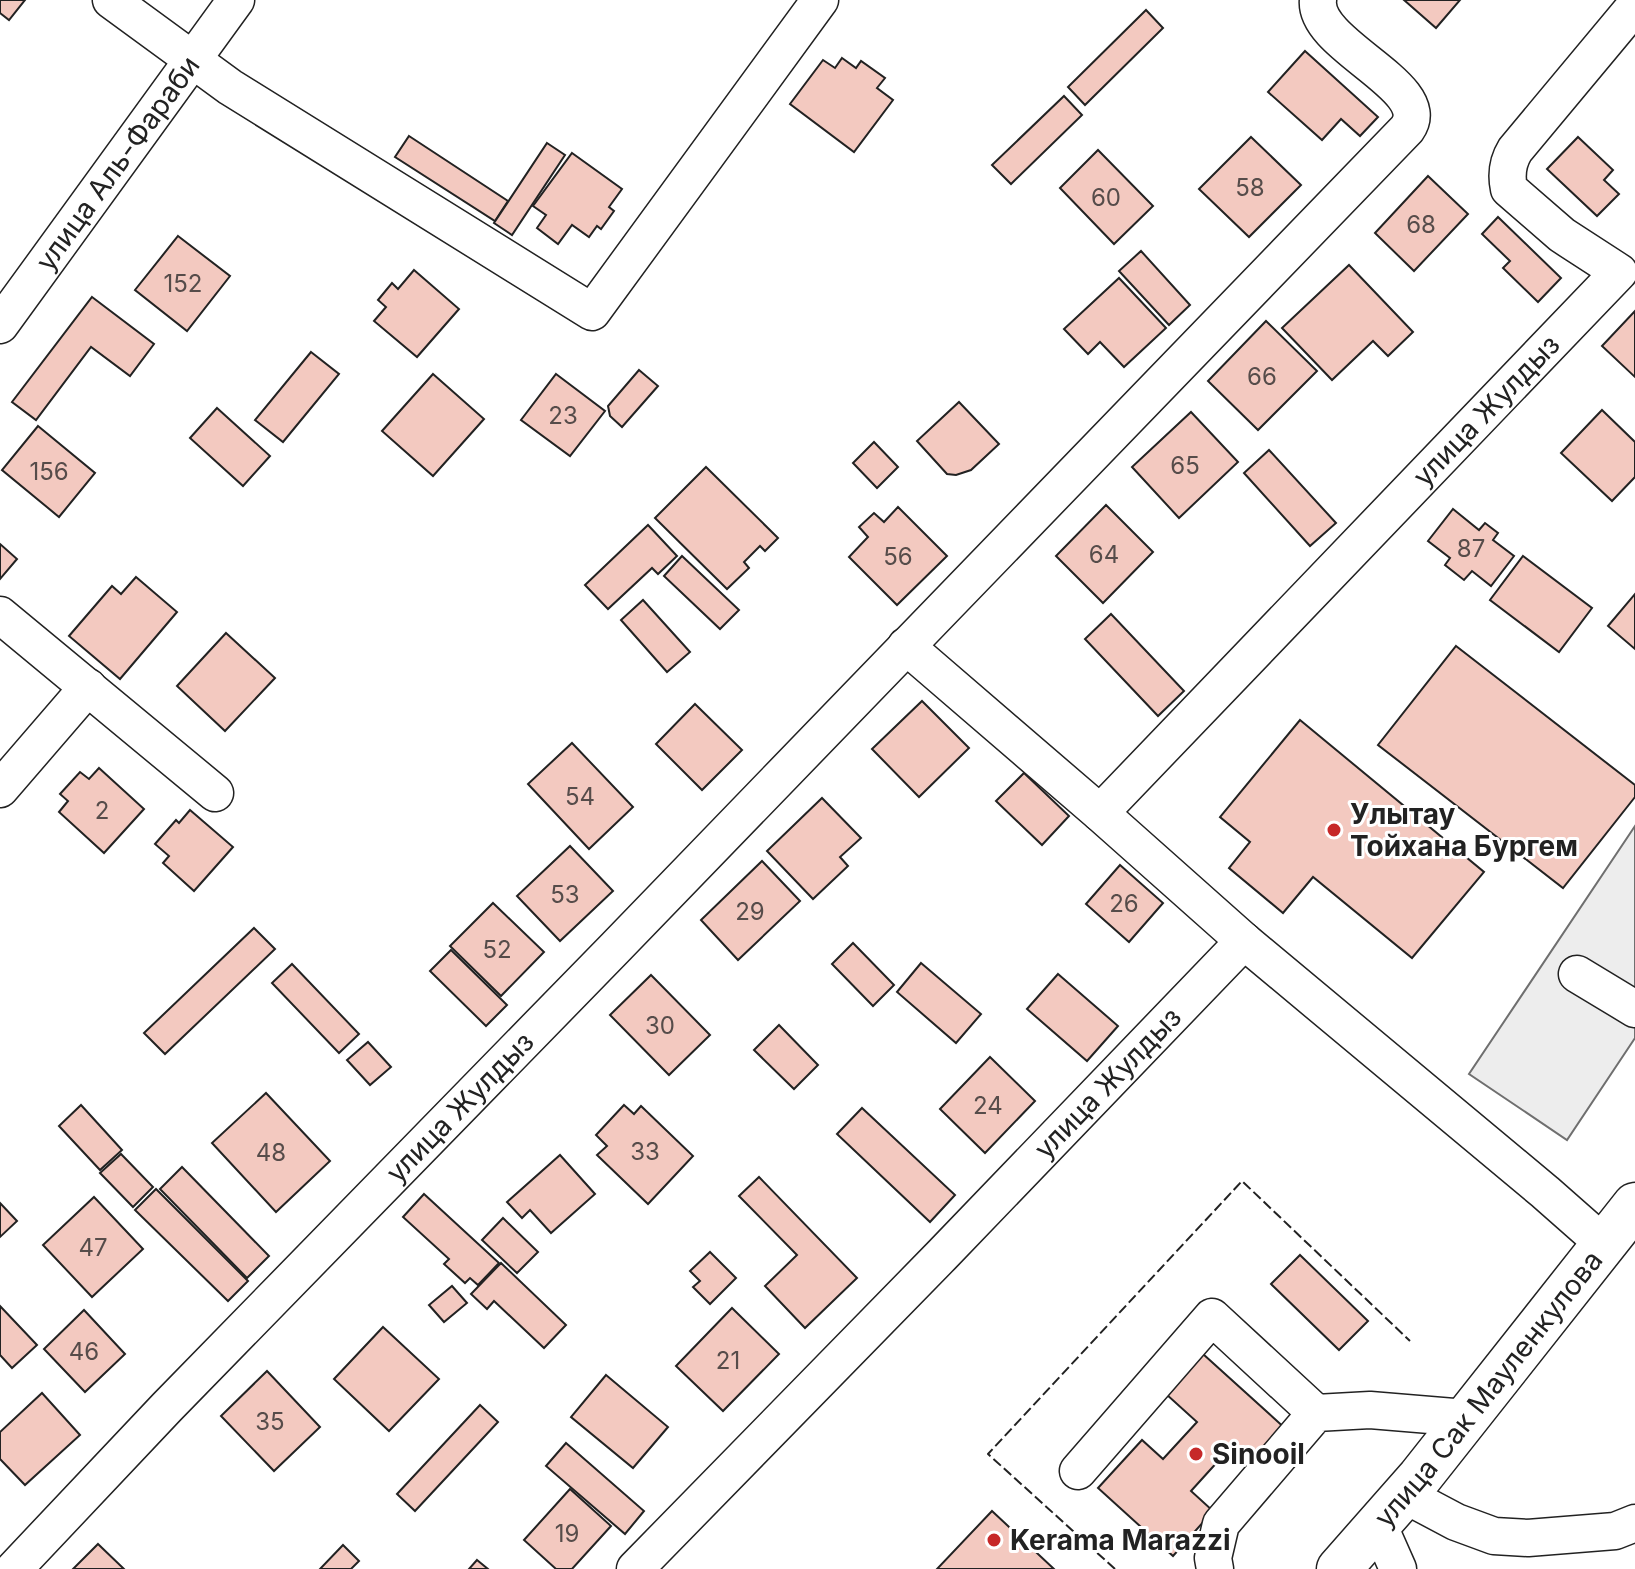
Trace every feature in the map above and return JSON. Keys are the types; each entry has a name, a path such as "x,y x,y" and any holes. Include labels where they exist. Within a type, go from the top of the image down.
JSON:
{"main road":[{"name":"улица Сак Мауленкулова","path":"1339,1569 1392,1510 1635,1205"}],"street":[{"path":"111,0 230,87 592,312 820,0"},
{"name":"улица Аль-Фараби","path":"0,325 236,0"},
{"name":"улица Жулдыз","path":"14,1569 167,1407 1412,122 1409,104 1398,89 1329,30 1317,9 1318,0"},
{"name":"улица Жулдыз","path":"1100,813 1619,272 1562,235 1509,189 1507,171 1515,150 1635,6"},
{"path":"0,615 215,793"},
{"path":"906,646 1244,941 1604,1244"},
{"path":"0,789 88,687"},
{"name":"улица Жулдыз","path":"635,1569 1244,941"},
{"path":"1577,974 1635,1009"},
{"path":"1078,1471 1212,1317 1316,1413 1370,1410 1466,1418"},
{"path":"1215,1569 1213,1558 1221,1524 1316,1413"},
{"path":"1398,1569 1392,1510 1456,1522 1494,1536 1528,1538 1615,1531 1635,1523"}],"shaded area":[{"path":"1635,826 1635,1038 1567,1140 1469,1074"}],"building":[{"path":"0,0 25,0 9,20 0,13"},
{"path":"1404,0 1460,0 1436,28"},
{"path":"1146,10 1163,28 1085,105 1068,87"},
{"path":"1305,51 1378,117 1360,136 1341,119 1322,140 1268,92"},
{"path":"842,58 856,68 861,61 885,78 877,88 893,100 854,152 790,104 823,60 835,68"},
{"path":"1064,96 1082,115 1011,184 992,165"},
{"path":"409,136 508,201 495,221 395,157"},
{"path":"1251,137 1301,185 1249,237 1199,189"},
{"path":"1578,137 1613,170 1604,180 1619,194 1597,216 1547,169"},
{"path":"547,143 565,155 512,235 494,223"},
{"path":"1098,150 1153,206 1114,244 1060,188"},
{"path":"572,153 622,189 609,207 614,211 601,229 597,226 589,237 572,225 558,244 537,228 546,215 533,206"},
{"path":"1428,176 1468,214 1414,271 1375,233"},
{"path":"1498,217 1561,278 1538,302 1503,268 1510,261 1482,234"},
{"path":"178,236 230,276 187,331 135,290"},
{"path":"1141,251 1190,305 1169,325 1119,271"},
{"path":"1349,265 1413,332 1388,356 1373,341 1332,380 1282,328"},
{"path":"414,270 459,309 417,357 374,321 386,307 378,300 392,283 398,289"},
{"path":"1119,278 1166,328 1124,367 1100,342 1088,354 1064,329"},
{"path":"92,297 154,344 130,376 91,347 36,420 12,402"},
{"path":"1635,311 1635,377 1602,346"},
{"path":"1266,321 1317,371 1258,430 1208,381"},
{"path":"311,352 339,374 283,442 255,420"},
{"path":"639,370 658,386 622,427 610,416 608,406"},
{"path":"433,374 484,419 433,476 382,431"},
{"path":"556,374 605,411 570,456 521,420"},
{"path":"959,402 999,444 971,470 956,475 947,474 917,441"},
{"path":"217,408 270,456 243,486 190,438"},
{"path":"1602,410 1635,442 1635,477 1612,501 1561,453"},
{"path":"1191,412 1238,462 1179,518 1132,467"},
{"path":"38,426 95,473 59,517 2,470"},
{"path":"874,442 898,467 877,488 853,463"},
{"path":"1269,450 1336,523 1310,546 1244,473"},
{"path":"706,467 778,538 765,551 760,546 744,562 749,568 727,589 655,518"},
{"path":"1106,505 1153,552 1103,603 1056,556"},
{"path":"898,507 947,556 897,605 849,557 868,537 859,527 874,513 884,522"},
{"path":"1453,509 1479,530 1485,523 1498,533 1493,540 1514,556 1491,586 1472,571 1464,580 1445,565 1450,558 1428,541"},
{"path":"648,525 677,556 658,574 652,568 608,609 585,585"},
{"path":"0,544 17,559 0,579"},
{"path":"682,556 739,610 720,629 664,576"},
{"path":"1523,556 1592,608 1559,652 1490,600"},
{"path":"136,577 177,612 120,679 69,636 112,586 121,594"},
{"path":"1635,594 1635,649 1608,626"},
{"path":"643,600 690,652 667,672 621,620"},
{"path":"1111,614 1184,691 1158,716 1085,639"},
{"path":"226,633 275,678 225,731 177,686"},
{"path":"1456,646 1635,785 1635,797 1563,888 1378,745"},
{"path":"922,701 969,748 919,797 872,749"},
{"path":"695,704 742,750 702,790 656,744"},
{"name":"Улытау Тойхана Бургем","path":"1300,720 1484,872 1412,958 1313,877 1283,913 1229,868 1250,842 1220,817"},
{"path":"572,743 633,807 589,849 528,784"},
{"path":"99,768 144,809 104,853 59,812 68,801 60,794 80,772 89,779"},
{"path":"1024,773 1069,816 1042,845 996,801"},
{"path":"822,798 861,838 840,857 848,866 813,899 767,851"},
{"path":"190,810 233,847 194,891 163,863 169,856 155,844 176,820 179,823"},
{"path":"570,846 613,891 560,941 517,896"},
{"path":"762,861 800,901 738,960 701,920"},
{"path":"1120,865 1163,903 1129,942 1086,904"},
{"path":"493,903 544,952 501,996 450,946"},
{"path":"254,928 275,949 165,1054 144,1033"},
{"path":"853,943 894,985 873,1006 832,964"},
{"path":"451,950 507,1005 486,1026 430,971"},
{"path":"921,963 981,1014 956,1043 897,992"},
{"path":"292,964 359,1034 339,1053 272,983"},
{"path":"1058,974 1118,1026 1087,1061 1027,1009"},
{"path":"651,975 710,1035 669,1075 610,1015"},
{"path":"779,1025 818,1065 794,1089 754,1050"},
{"path":"368,1042 391,1067 370,1085 347,1060"},
{"path":"990,1057 1035,1101 985,1153 940,1109"},
{"path":"266,1093 330,1161 276,1212 212,1143"},
{"path":"81,1105 122,1150 100,1170 59,1126"},
{"path":"624,1105 634,1114 641,1106 693,1156 648,1204 597,1155 607,1146 596,1135"},
{"path":"862,1108 955,1195 930,1222 837,1134"},
{"path":"121,1154 153,1187 133,1207 100,1173"},
{"path":"560,1155 595,1194 551,1233 530,1210 522,1218 507,1202"},
{"path":"182,1167 269,1256 247,1278 160,1189"},
{"path":"759,1177 857,1278 805,1328 765,1286 797,1255 739,1196"},
{"path":"156,1189 248,1281 228,1301 135,1210"},
{"path":"424,1194 499,1263 478,1285 470,1278 465,1283 444,1264 449,1259 403,1217"},
{"path":"94,1197 143,1249 92,1297 43,1245"},
{"path":"0,1203 17,1221 0,1237"},
{"path":"503,1218 538,1252 517,1273 482,1240"},
{"path":"710,1252 736,1278 710,1304 693,1287 700,1281 690,1271"},
{"path":"1300,1255 1368,1321 1339,1350 1271,1284"},
{"path":"501,1263 566,1325 544,1348 494,1301 487,1309 471,1294"},
{"path":"452,1286 467,1303 444,1322 429,1305"},
{"path":"0,1306 37,1345 12,1368 0,1355"},
{"path":"732,1308 779,1354 723,1411 676,1366"},
{"path":"84,1310 125,1354 85,1392 44,1349"},
{"path":"383,1327 439,1379 389,1431 334,1379"},
{"name":"Sinooil","path":"1203,1354 1298,1440 1263,1478 1230,1448 1191,1491 1213,1511 1173,1556 1098,1488 1142,1440 1163,1459 1197,1422 1166,1394"},
{"path":"267,1371 320,1427 274,1471 221,1416"},
{"path":"606,1375 668,1427 633,1468 571,1417"},
{"path":"42,1393 80,1435 25,1485 0,1459 0,1432"},
{"path":"480,1405 498,1422 415,1511 397,1494"},
{"path":"566,1443 644,1511 625,1534 546,1466"},
{"path":"570,1489 611,1526 572,1569 556,1569 524,1540"},
{"name":"Kerama Marazzi","path":"992,1511 1054,1569 937,1569"},
{"path":"98,1544 124,1569 73,1569"},
{"path":"343,1545 359,1561 351,1569 320,1569"},
{"path":"477,1560 488,1569 469,1569"}],"fence":[{"path":"1115,1569 988,1454 1242,1181 1410,1341"}],"place":[{"name":"Улытау Тойхана Бургем","path":"1334,830"},
{"name":"Sinooil","path":"1196,1454"},
{"name":"Kerama Marazzi","path":"994,1540"}]}
